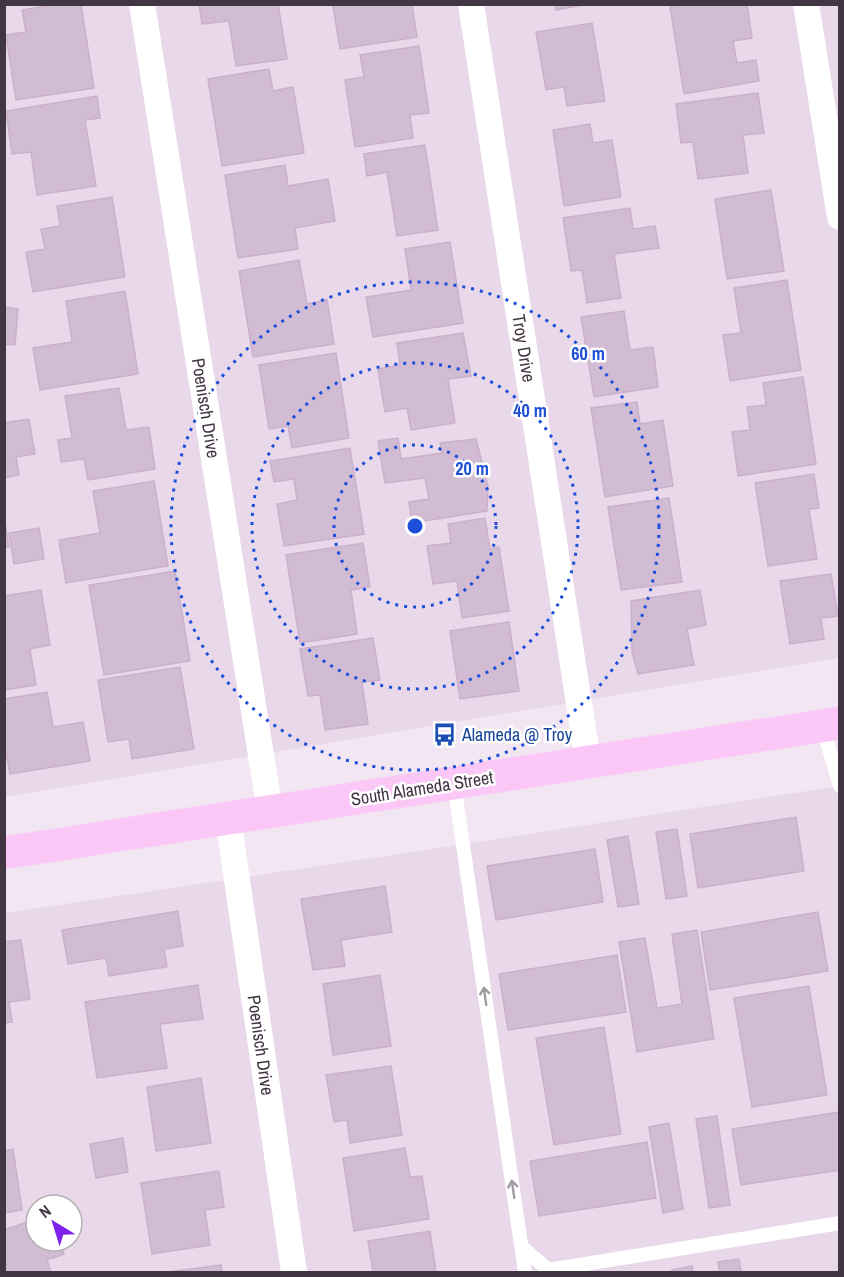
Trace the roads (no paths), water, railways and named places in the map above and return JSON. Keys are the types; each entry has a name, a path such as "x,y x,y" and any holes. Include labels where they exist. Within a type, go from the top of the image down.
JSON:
{"main road":[{"name":"South Alameda Street","path":"4,853 831,724"}],"street":[{"name":"Poenisch Drive","path":"142,4 270,812"},
{"name":"Troy Drive","path":"471,4 588,762"},
{"path":"806,4 840,217"},
{"name":"Poenisch Drive","path":"228,818 294,1272"}],"lane":[{"path":"831,724 840,786"},
{"path":"454,783 525,1272"},
{"path":"521,1246 548,1270 840,1223"}],"place":[{"name":"Alameda @ Troy","path":"444,734"}]}
